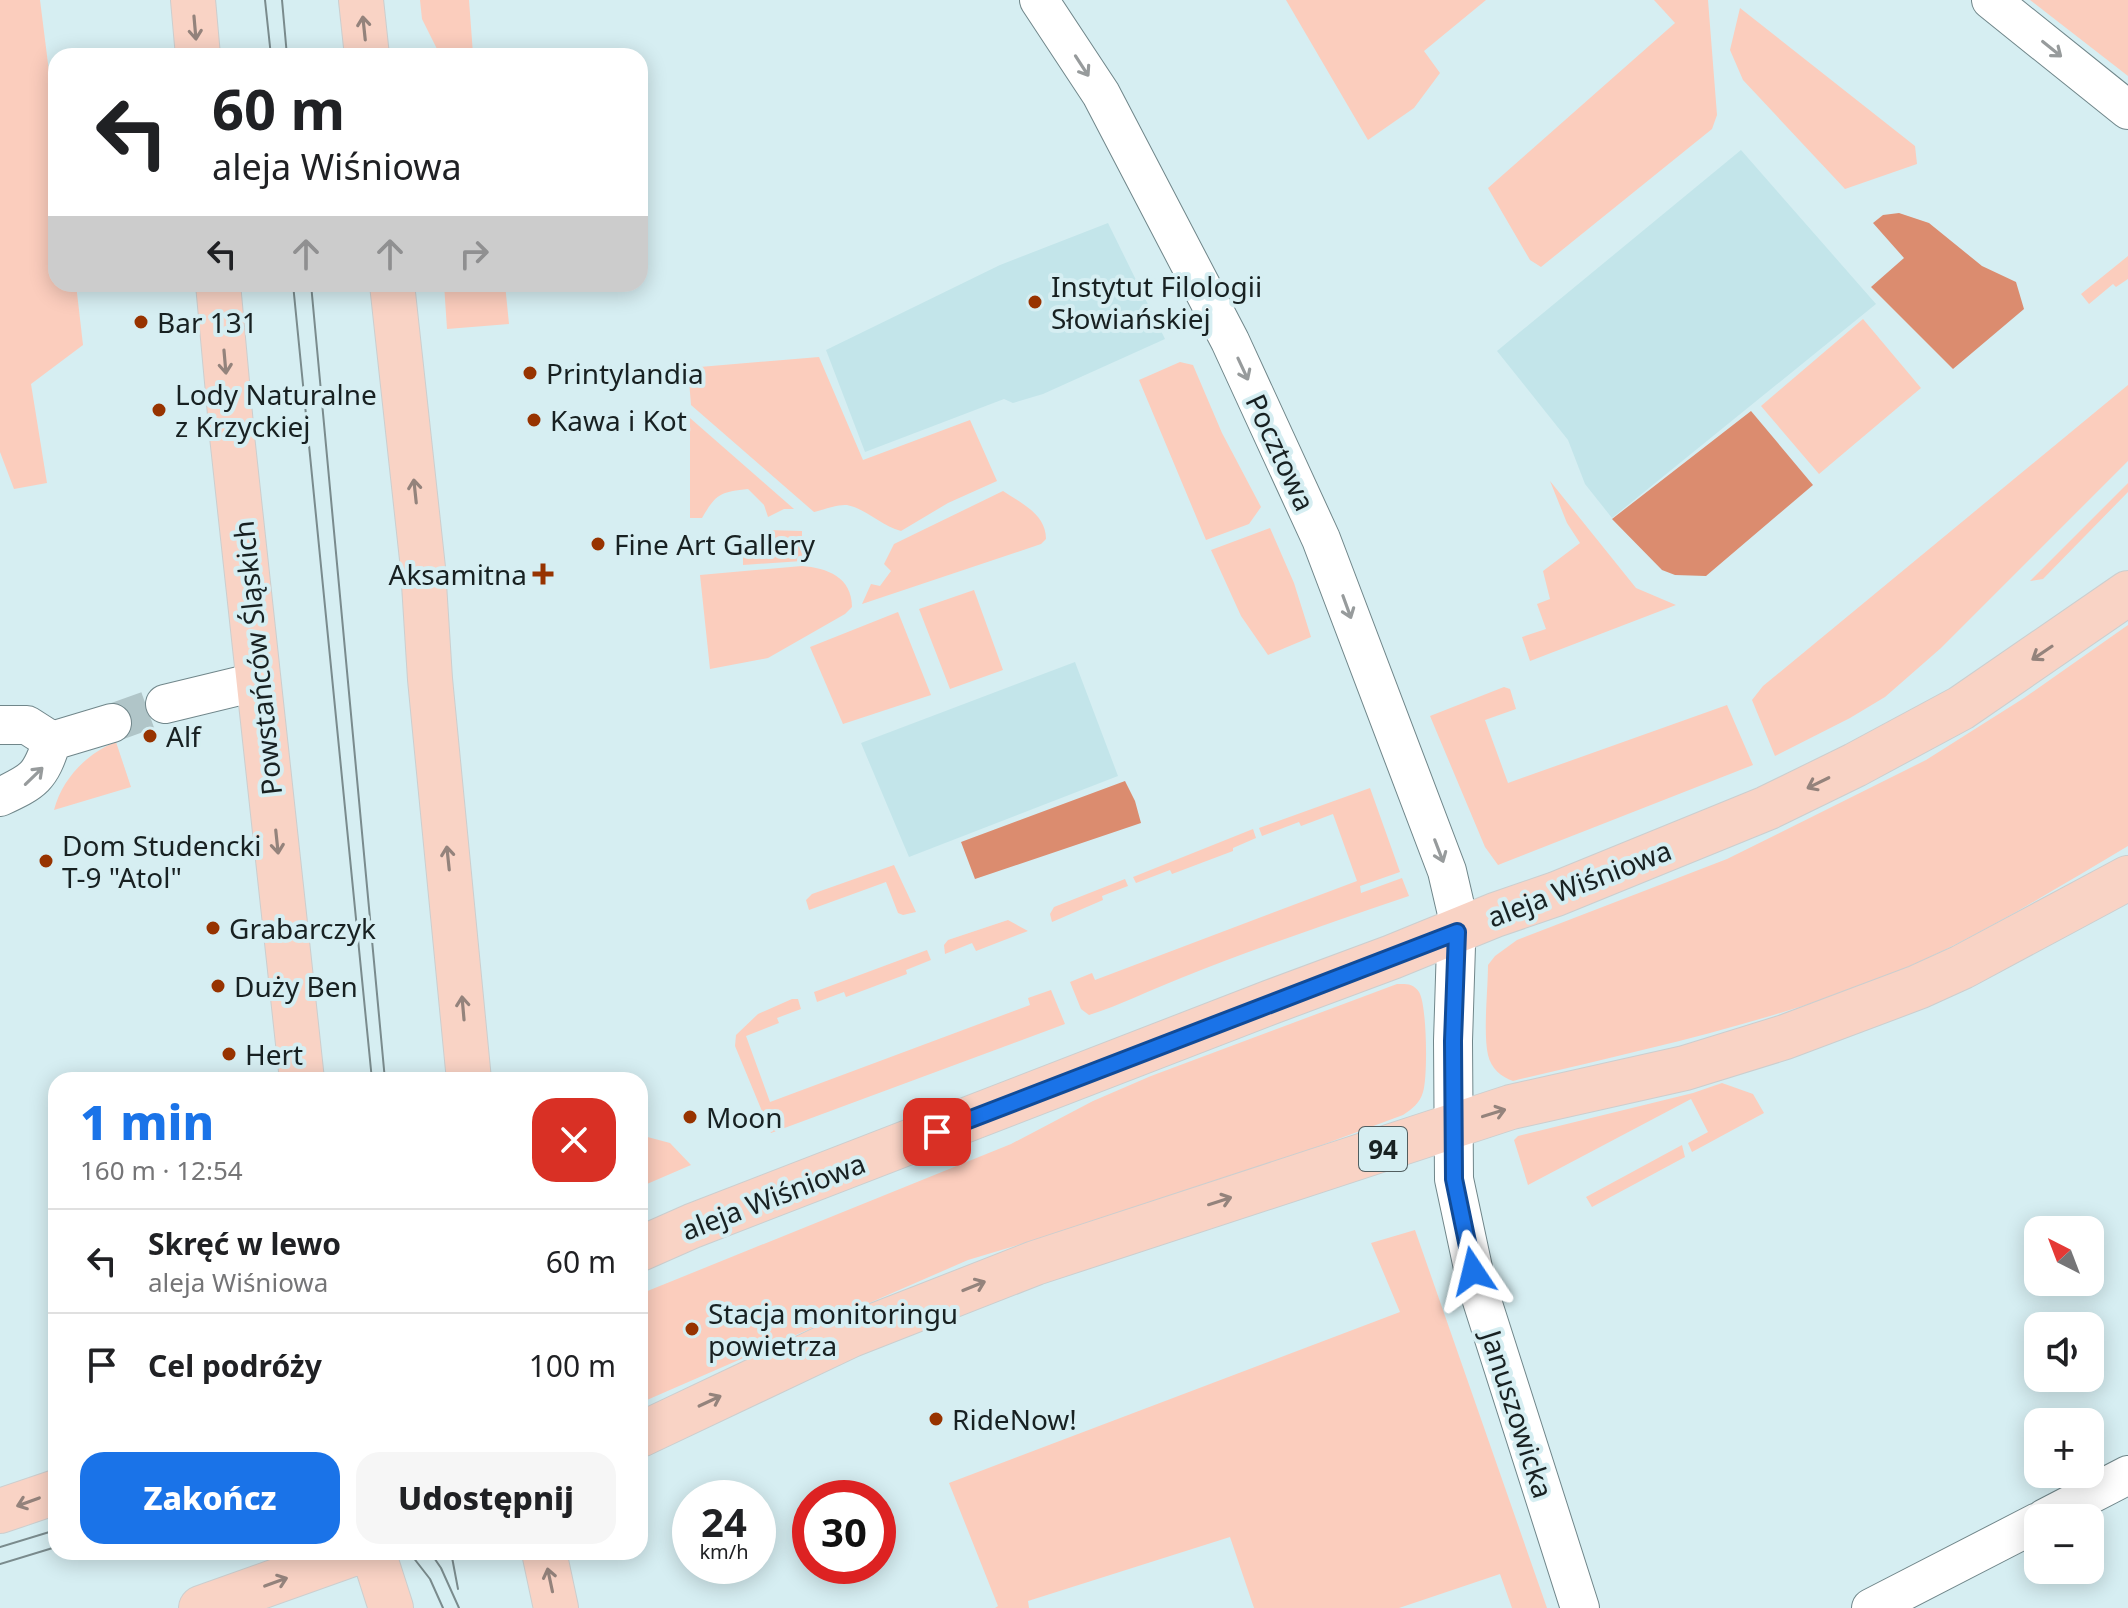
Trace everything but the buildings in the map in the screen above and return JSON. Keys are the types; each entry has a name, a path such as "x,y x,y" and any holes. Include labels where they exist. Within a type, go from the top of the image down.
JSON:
{"main road":[{"path":"193,0 197,48"},
{"path":"361,0 366,48"},
{"name":"Powstańców Śląskich","path":"219,292 301,1072"},
{"path":"393,292 423,568 434,721 468,1072"},
{"name":"aleja Wiśniowa","path":"648,1246 1013,1101 1457,932 1767,808 1961,708 2128,593"},
{"name":"94","path":"648,1431 851,1335 1014,1270 1511,1107 1685,1068 1785,1037 1918,987 1962,967 2128,878"},
{"path":"0,1511 48,1495"},
{"path":"202,1608 336,1560"},
{"path":"376,1560 391,1608"},
{"path":"546,1560 556,1608"}],"street":[{"name":"Pocztowa","path":"1039,0 1101,94 1163,211 1224,328 1321,539 1447,871 1456,905 1457,932"},
{"path":"1991,0 2128,110"},
{"path":"165,704 260,681"},
{"path":"0,725 27,725 52,741 112,723"},
{"path":"0,797 27,784 43,768 52,741"},
{"name":"Januszowicka","path":"1457,932 1452,1127 1454,1179 1473,1271 1580,1608"},
{"path":"2072,1504 2128,1475"},
{"path":"1871,1608 2024,1529"}],"shaded area":[{"path":"0,0 40,0 48,64 48,292 77,292 83,345 31,384 47,483 14,489 0,452"},
{"path":"420,0 469,0 473,48 436,48 422,19"},
{"path":"1286,0 1486,0 1424,51 1440,73 1414,108 1368,140"},
{"path":"1654,0 1708,0 1717,115 1712,129 1541,267 1530,260 1488,188 1675,23"},
{"path":"2030,0 2128,0 2128,76"},
{"path":"1740,8 1915,146 1917,164 1845,189 1743,80 1730,50"},
{"path":"1741,150 1876,304 1612,518 1585,484 1568,440 1497,351"},
{"path":"1899,213 1929,223 1982,266 2016,282 2024,309 1953,369 1871,287 1904,258 1873,223 1883,215"},
{"name":"Instytut Filologii Słowiańskiej","path":"1108,223 1165,339 1043,394 1013,403 1004,399 865,452 826,350 1000,265"},
{"path":"2128,256 2128,279 2116,287 2113,284 2089,304 2081,294"},
{"path":"445,292 506,292 509,324 447,329"},
{"path":"1863,319 1921,388 1819,474 1761,406"},
{"path":"819,357 863,460 970,420 997,481 948,503 901,531 847,505 814,512 691,405 688,368"},
{"path":"1180,362 1193,365 1222,433 1261,507 1249,524 1206,540 1139,380"},
{"path":"2128,385 2128,461 1941,648 1885,697 1775,756 1752,700 1763,686"},
{"path":"1751,411 1813,485 1706,576 1675,575 1662,570 1612,519"},
{"path":"690,418 794,509 784,509 768,517 764,505 748,489 720,496 702,518 690,518"},
{"path":"1550,481 1636,588 1676,605 1530,661 1522,637 1546,629 1537,604 1550,599 1543,571 1580,543 1567,523"},
{"path":"2128,483 2128,492 2043,579 2030,581"},
{"path":"1003,491 1037,516 1045,530 1046,539 1041,544 862,604 871,584 880,586 891,571 884,564 894,544"},
{"path":"1270,528 1294,583 1311,637 1268,655 1241,616 1211,550"},
{"path":"767,530 802,531 802,561 743,565 743,553"},
{"path":"802,566 829,572 843,581 848,588 852,607 768,658 710,669 700,575"},
{"path":"974,590 1003,670 950,689 919,609"},
{"path":"898,612 931,695 843,724 810,647"},
{"path":"2128,625 2128,846 1945,950 1836,995 1699,1036 1513,1081 1494,1068 1489,1060 1486,1035 1488,965 1517,940 1727,859 1926,760 2024,698"},
{"path":"1075,662 1118,776 909,857 861,743"},
{"path":"1504,687 1510,689 1516,709 1485,720 1508,783 1727,705 1753,765 1498,865 1485,847 1430,716"},
{"path":"116,742 131,787 54,810 63,788 77,768 95,753"},
{"path":"1125,781 1141,823 975,879 961,842"},
{"path":"1370,788 1400,872 1360,886 1361,893 1402,878 1409,896 1238,956 1101,1011 1089,1015 1081,1009 1070,982 1092,973 1095,980 1357,881 1333,814 1301,826 1299,822 1262,836 1259,828"},
{"path":"1253,829 1256,838 1233,848 1233,851 1172,874 1170,870 1136,883 1133,877"},
{"path":"894,865 916,912 898,913 886,882 809,910 806,900 812,894"},
{"path":"1125,879 1128,886 1052,922 1050,914 1054,907"},
{"path":"1008,920 1028,931 976,951 972,943 945,954 944,945 948,940"},
{"path":"927,950 931,960 906,970 907,974 846,997 844,992 817,1002 814,992"},
{"path":"1397,984 1417,989 1422,999 1426,1041 1423,1092 1418,1103 1403,1115 1198,1191 968,1260 648,1400 648,1291 1011,1144 1093,1101 1151,1076"},
{"path":"1051,990 1065,1024 771,1133 735,1046 736,1035 758,1014 798,999 801,1009 777,1018 779,1023 746,1036 770,1102 1030,1005 1028,998"},
{"path":"1722,1083 1753,1094 1764,1113 1692,1152 1688,1143 1708,1132 1691,1099 1528,1185 1514,1140 1518,1136"},
{"path":"648,1137 670,1143 691,1165 648,1184"},
{"path":"1682,1145 1685,1157 1592,1207 1586,1197"},
{"path":"1415,1230 1547,1608 1512,1608 1500,1574 1399,1608 1254,1608 1230,1537 1028,1601 1029,1608 995,1608 998,1606 949,1483 1400,1312 1371,1243"}],"tunnel":[{"path":"112,723 165,704"}],"tram line":[{"path":"265,0 270,48"},
{"path":"282,0 286,48"},
{"path":"294,292 371,1072"},
{"path":"312,292 384,1072"},
{"path":"0,1547 48,1532"},
{"path":"0,1564 48,1549"},
{"path":"415,1560 430,1579 443,1608"},
{"path":"436,1560 459,1608"},
{"path":"453,1560 458,1589"}],"place":[{"name":"Instytut Filologii Słowiańskiej","path":"1035,302"},
{"name":"Bar 131","path":"141,322"},
{"name":"Printylandia","path":"530,373"},
{"name":"Lody Naturalne z Krzyckiej","path":"159,410"},
{"name":"Kawa i Kot","path":"534,420"},
{"name":"Fine Art Gallery","path":"598,544"},
{"name":"Aksamitna","path":"543,574"},
{"name":"Alf","path":"150,736"},
{"name":"Dom Studencki T-9 \"Atol\"","path":"46,861"},
{"name":"Grabarczyk","path":"213,928"},
{"name":"Duży Ben","path":"218,986"},
{"name":"Hert","path":"229,1054"},
{"name":"Moon","path":"690,1117"},
{"name":"Stacja monitoringu powietrza","path":"692,1329"},
{"name":"RideNow!","path":"936,1419"}],"route":[{"path":"937,1132 1457,932 1453,1041 1454,1179 1473,1271"}]}
